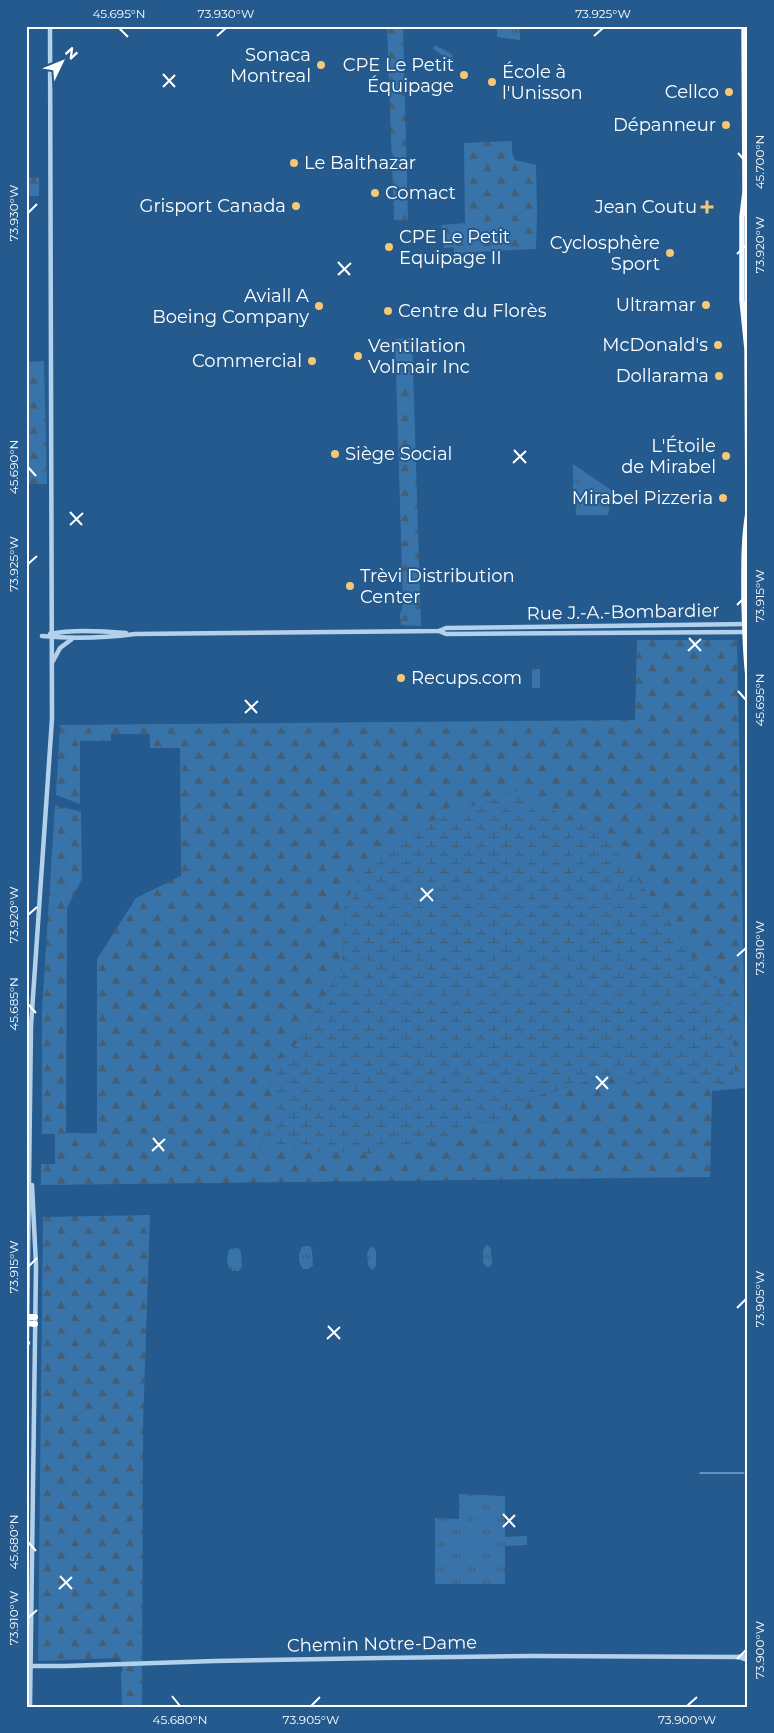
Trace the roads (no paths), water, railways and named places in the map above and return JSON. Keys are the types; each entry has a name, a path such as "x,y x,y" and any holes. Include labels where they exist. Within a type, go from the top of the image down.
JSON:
{"highway":[{"path":"27,1320 35,1321"}],"main road":[{"path":"744,26 745,198 742,218 742,312 746,336 748,512 744,534 748,676"},
{"path":"745,198 748,210"},
{"path":"746,336 748,327"}],"street":[{"path":"26,1414 31,1026 52,719 50,26"},
{"name":"Rue J.-A.-Bombardier","path":"51,636 108,632 135,634 439,631 446,628 746,624"},
{"name":"Rue J.-A.-Bombardier","path":"439,631 446,634 746,632"},
{"name":"Rue J.-A.-Bombardier","path":"51,636 75,638 135,634"},
{"path":"52,664 60,648 75,638"},
{"path":"30,1146 36,1265 29,1666 30,1707"},
{"name":"Chemin Notre-Dame","path":"29,1666 386,1658 748,1655"},
{"name":"Chemin Notre-Dame","path":"738,1656 748,1660"}],"waterway":[{"path":"700,1473 744,1473"}],"place":[{"name":"Sonaca Montreal","path":"321,65"},
{"name":"CPE Le Petit Équipage","path":"464,75"},
{"name":"École à l'Unisson","path":"492,82"},
{"name":"Cellco","path":"729,92"},
{"name":"Dépanneur","path":"726,125"},
{"name":"Le Balthazar","path":"294,163"},
{"name":"Comact","path":"375,193"},
{"name":"Grisport Canada","path":"296,206"},
{"name":"Jean Coutu","path":"707,207"},
{"name":"CPE Le Petit Equipage II","path":"389,247"},
{"name":"Cyclosphère Sport","path":"670,253"},
{"name":"Ultramar","path":"706,305"},
{"name":"Aviall A Boeing Company","path":"319,306"},
{"name":"Centre du Florès","path":"388,311"},
{"name":"McDonald's","path":"718,345"},
{"name":"Ventilation Volmair Inc","path":"358,356"},
{"name":"Commercial","path":"312,361"},
{"name":"Dollarama","path":"719,376"},
{"name":"Siège Social","path":"335,454"},
{"name":"L'Étoile de Mirabel","path":"726,456"},
{"name":"Mirabel Pizzeria","path":"723,498"},
{"name":"Trèvi Distribution Center","path":"350,586"},
{"name":"Recups.com","path":"401,678"}]}
